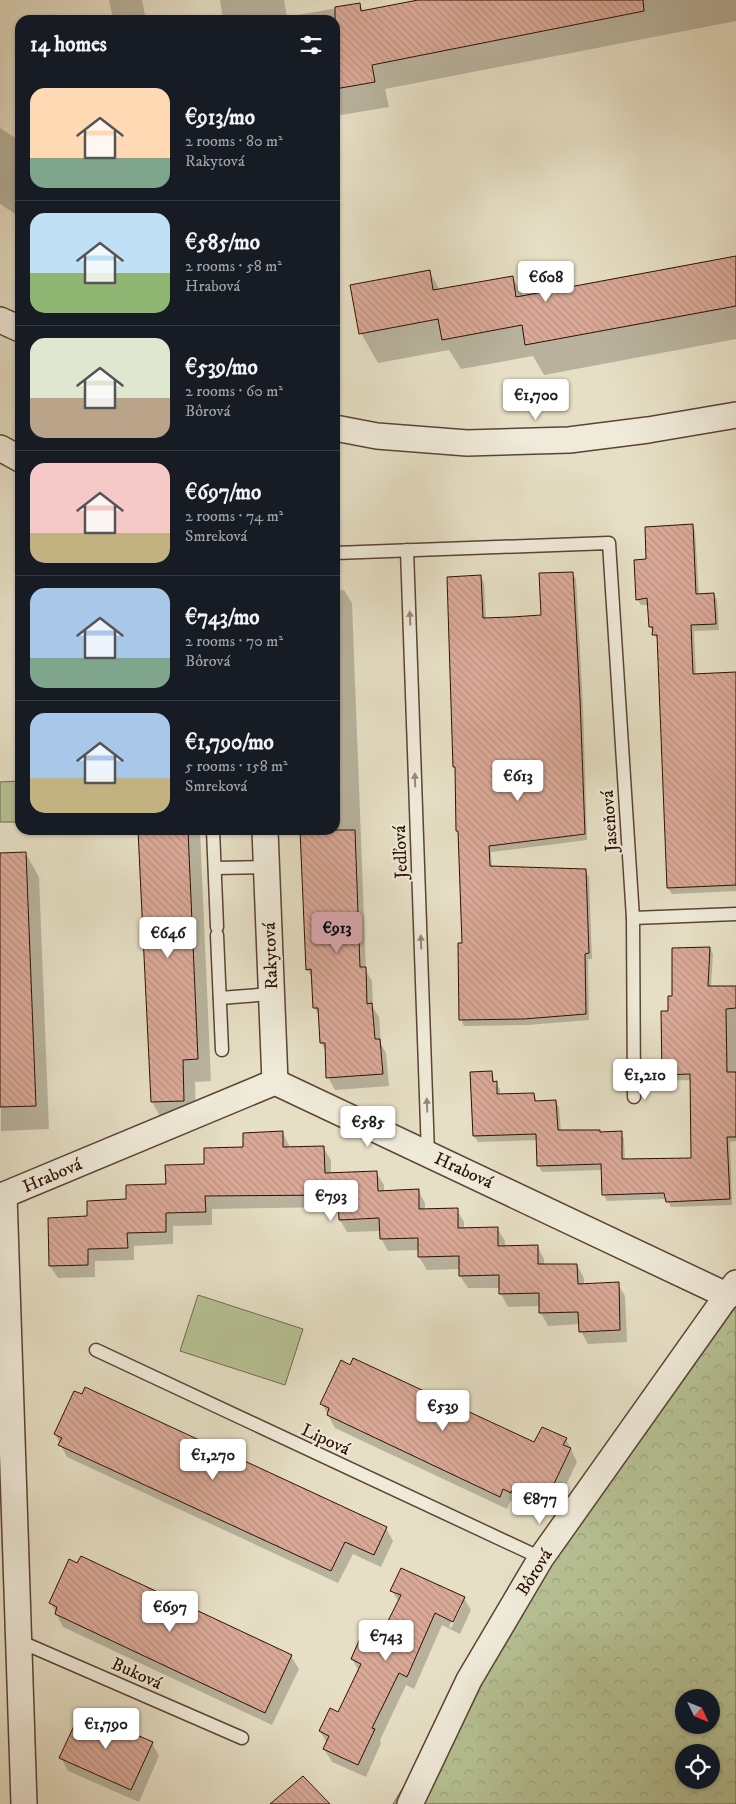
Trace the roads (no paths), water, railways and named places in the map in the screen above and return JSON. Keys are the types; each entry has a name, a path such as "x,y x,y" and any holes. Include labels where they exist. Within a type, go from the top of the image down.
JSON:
{"street":[{"path":"0,320 15,327"},
{"path":"340,429 377,436 467,443 569,440 648,430 736,415"},
{"path":"0,448 15,457"},
{"name":"Rakytová","path":"265,835 275,1082"},
{"name":"Hrabová","path":"2,1195 275,1082 428,1154 732,1290"},
{"path":"2,1195 24,1804"},
{"name":"Bôrová","path":"410,1804 469,1680 541,1558 732,1290"}],"lane":[{"name":"Jaseňová","path":"407,550 610,543 632,918 634,1097"},
{"path":"340,553 407,550"},
{"name":"Jedľová","path":"407,550 428,1154"},
{"path":"213,835 222,1050"},
{"path":"215,868 266,867"},
{"path":"632,918 736,914"},
{"path":"220,998 271,994"},
{"name":"Lipová","path":"96,1350 541,1558"},
{"name":"Buková","path":"19,1641 242,1738"}]}
